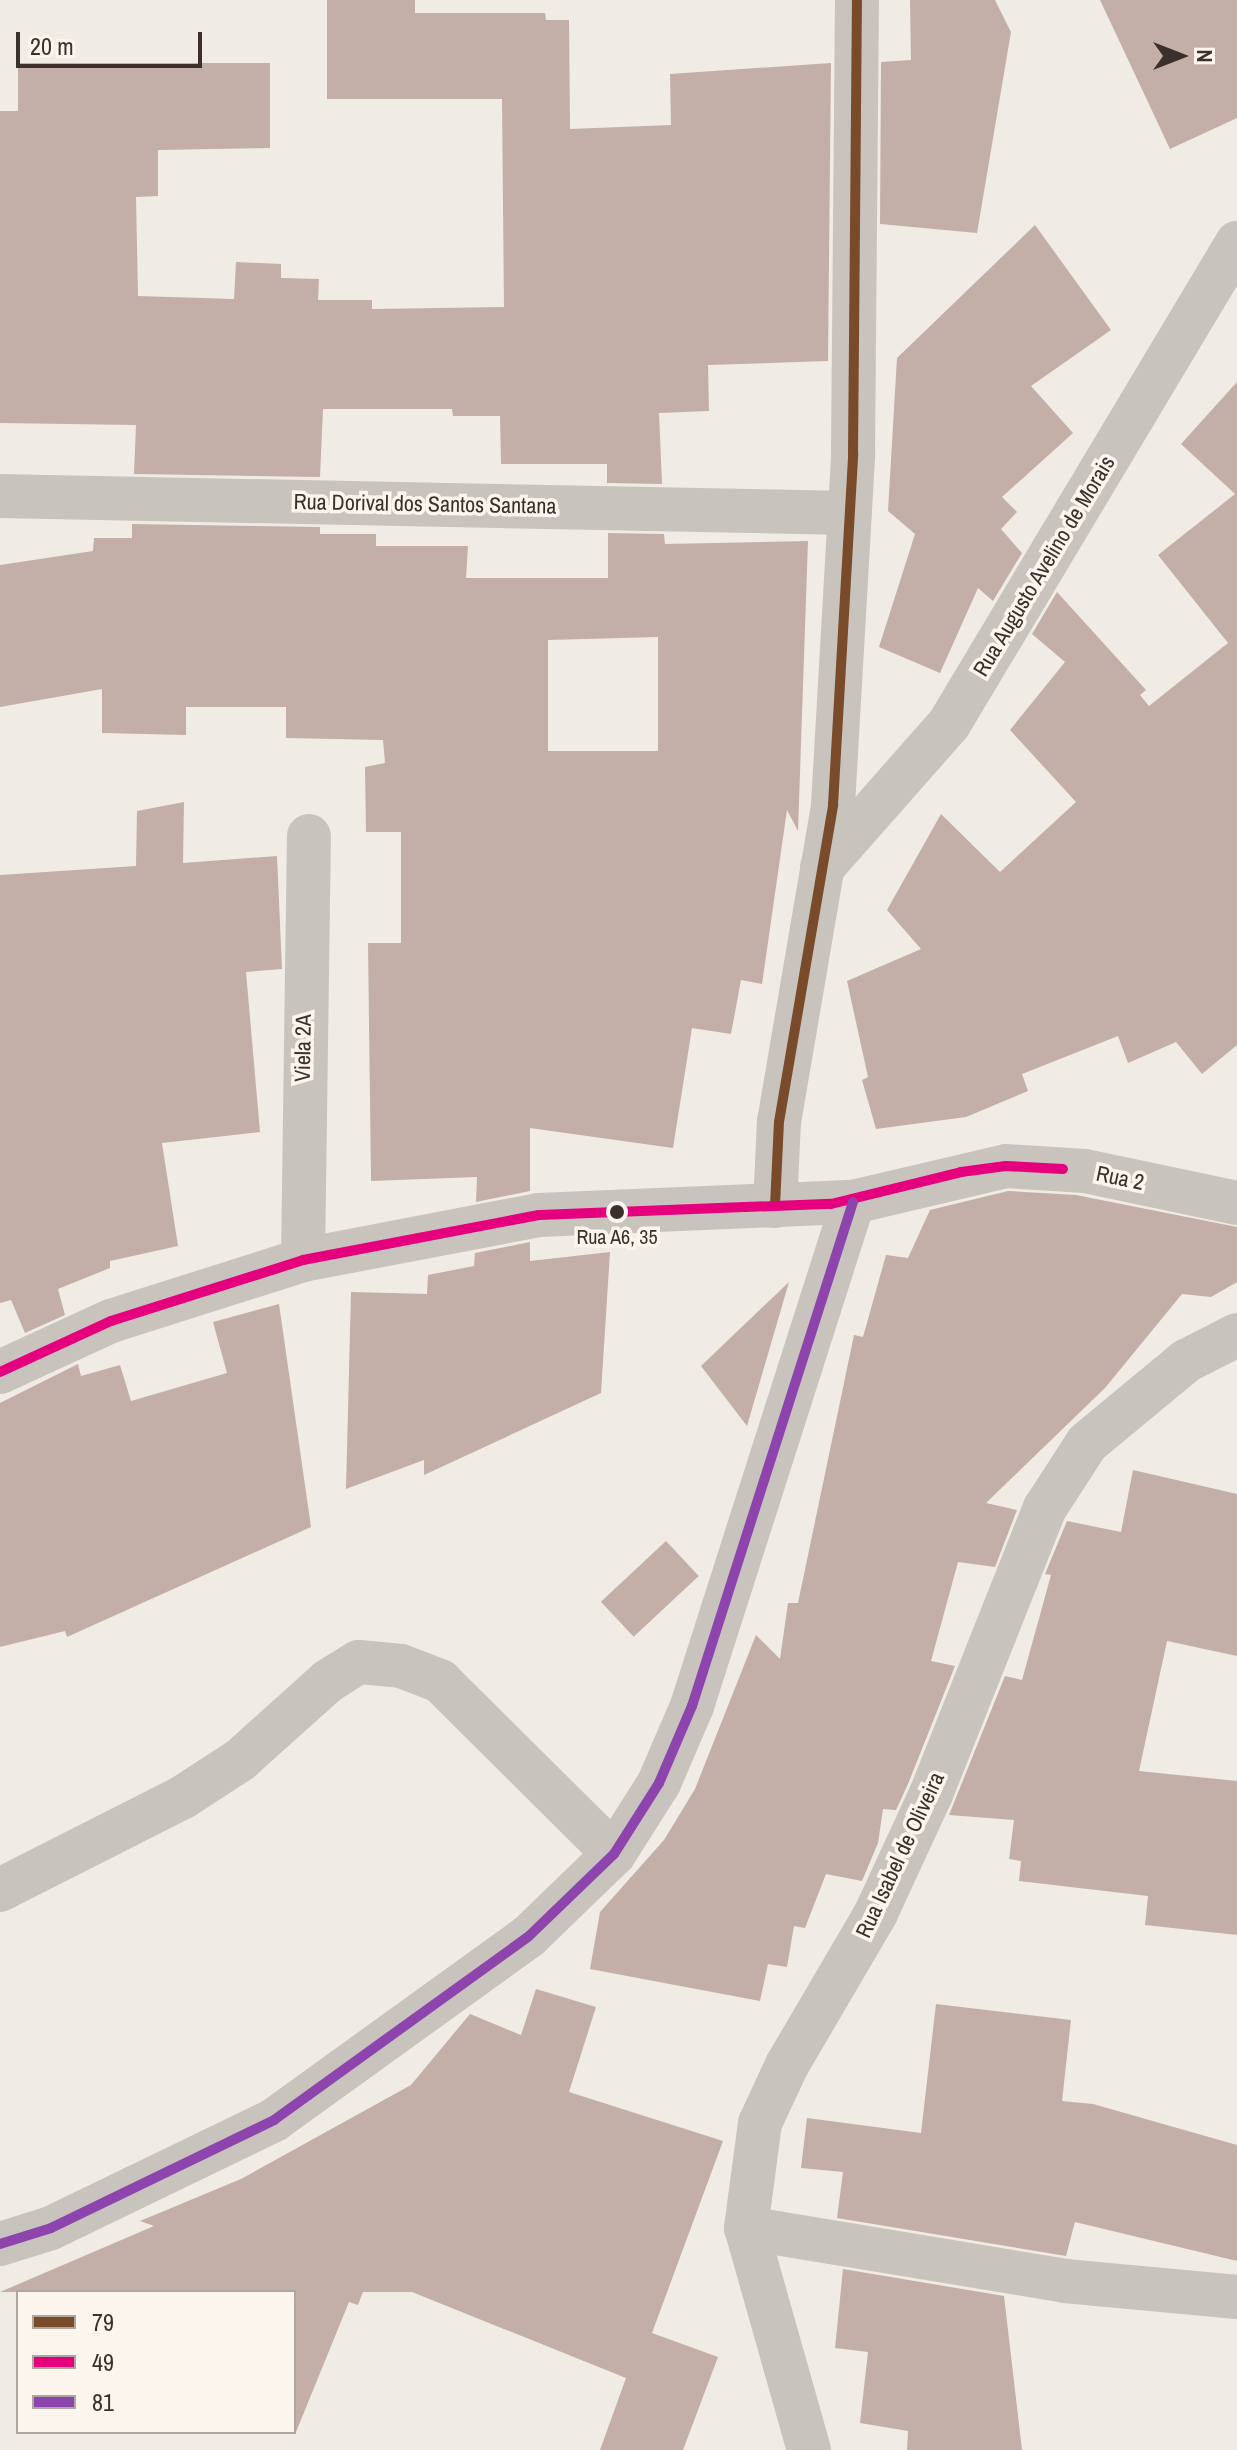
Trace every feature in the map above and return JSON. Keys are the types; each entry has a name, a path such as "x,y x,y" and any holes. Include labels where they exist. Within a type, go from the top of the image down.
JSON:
{"street":[{"path":"775,1206 779,1122 833,805 850,513 857,0"},
{"name":"Rua Augusto Avelino de Morais","path":"822,868 949,724 1237,243"},
{"name":"Rua Dorival dos Santos Santana","path":"0,496 850,513"},
{"name":"Viela 2A","path":"303,1260 309,836"},
{"name":"Rua 2","path":"0,1372 111,1321 303,1260 539,1215 853,1202 1006,1166 1085,1171 1237,1203"},
{"path":"0,2244 51,2228 274,2120 529,1936 614,1854 659,1783 692,1706 853,1202"},
{"name":"Rua Isabel de Oliveira","path":"809,2450 746,2228 760,2123 787,2065 876,1913 937,1779 1045,1508 1087,1443 1186,1361 1237,1335"},
{"path":"0,1890 183,1797 240,1760 328,1681 359,1662 401,1666 440,1681 614,1854"},
{"path":"746,2228 1065,2281 1237,2297"}],"building":[{"path":"327,0 415,0 415,13 545,13 546,20 569,20 570,129 671,125 670,74 831,63 828,361 708,365 709,411 659,413 662,484 607,483 607,464 501,464 500,416 453,416 452,409 323,409 320,477 134,474 136,425 0,423 0,111 18,111 18,63 270,63 270,148 158,150 158,196 136,197 138,296 234,299 236,262 281,264 281,278 319,279 318,300 372,300 372,309 504,307 502,99 327,99"},
{"path":"910,0 995,0 1011,32 977,233 880,224 881,62 911,60"},
{"path":"1100,0 1237,0 1237,118 1170,149"},
{"path":"1035,225 1111,330 1031,386 1073,433 1002,497 1017,512 1001,529 1022,553 993,601 978,588 940,673 879,647 915,534 888,511 897,358"},
{"path":"1237,382 1237,1045 1202,1074 1176,1042 1128,1063 1118,1036 1022,1074 1028,1091 966,1117 876,1129 862,1080 868,1077 847,981 921,949 887,910 941,814 1000,872 1076,802 1010,730 1065,662 1032,634 1057,592 1146,690 1140,695 1149,706 1228,643 1158,555 1235,494 1181,444"},
{"path":"132,524 320,527 320,534 376,534 376,546 468,546 466,578 608,578 608,533 664,534 665,544 808,541 798,831 787,810 762,984 741,980 731,1034 692,1028 673,1148 530,1128 530,1191 476,1202 477,1177 371,1181 368,943 401,943 401,832 366,832 365,767 385,763 383,740 286,738 286,707 186,707 186,735 102,733 102,689 0,707 0,565 93,551 94,538 132,538","holes":["658,637 658,751 548,751 548,640"]},
{"path":"184,802 183,863 277,856 282,969 246,972 260,1132 162,1143 178,1246 110,1261 110,1268 58,1289 65,1315 25,1333 11,1300 0,1303 0,875 136,866 137,811"},
{"path":"1008,1191 1076,1195 1237,1227 1237,1282 1211,1297 1182,1294 1105,1388 986,1503 1017,1510 995,1567 958,1562 931,1661 955,1666 908,1784 896,1810 883,1809 878,1843 862,1881 826,1874 805,1928 794,1926 787,1967 768,1964 760,2001 590,1969 600,1912 664,1840 695,1789 756,1635 780,1659 788,1603 798,1603 854,1335 863,1337 886,1255 908,1258 930,1210"},
{"path":"530,1242 530,1261 610,1252 601,1393 424,1475 424,1460 346,1489 351,1292 427,1294 428,1275 474,1266 475,1253"},
{"path":"789,1282 747,1426 701,1366"},
{"path":"279,1304 311,1527 67,1637 65,1631 0,1647 0,1403 78,1364 81,1376 120,1365 131,1401 227,1373 213,1322"},
{"path":"1133,1470 1237,1494 1237,1656 1167,1641 1139,1771 1237,1781 1237,1935 1145,1925 1148,1896 1019,1881 1021,1861 1009,1859 1014,1820 949,1815 1005,1676 1022,1680 1051,1575 1045,1574 1067,1521 1121,1532"},
{"path":"666,1541 699,1576 634,1637 601,1602"},
{"path":"536,1989 596,2007 569,2092 723,2141 652,2333 718,2357 683,2450 600,2450 626,2378 412,2292 363,2292 358,2305 349,2302 296,2432 296,2290 0,2292 154,2226 140,2221 241,2179 411,2085 470,2014 521,2035"},
{"path":"936,2004 1071,2020 1062,2101 1093,2104 1237,2145 1237,2261 1075,2222 1066,2256 837,2218 843,2172 801,2168 807,2118 921,2133"},
{"path":"843,2269 1004,2296 1022,2450 907,2450 908,2431 860,2423 868,2352 835,2348"}],"transit line":[{"name":"79","path":"775,1206 779,1122 833,805 853,454 857,0"},
{"name":"49","path":"0,1372 111,1321 303,1260 539,1215 831,1204 961,1172 1006,1166 1063,1169"},
{"name":"81","path":"0,2244 51,2228 274,2120 529,1936 614,1854 659,1783 692,1706 853,1202"}],"place":[{"name":"Rua A6, 35","path":"617,1212"}]}
